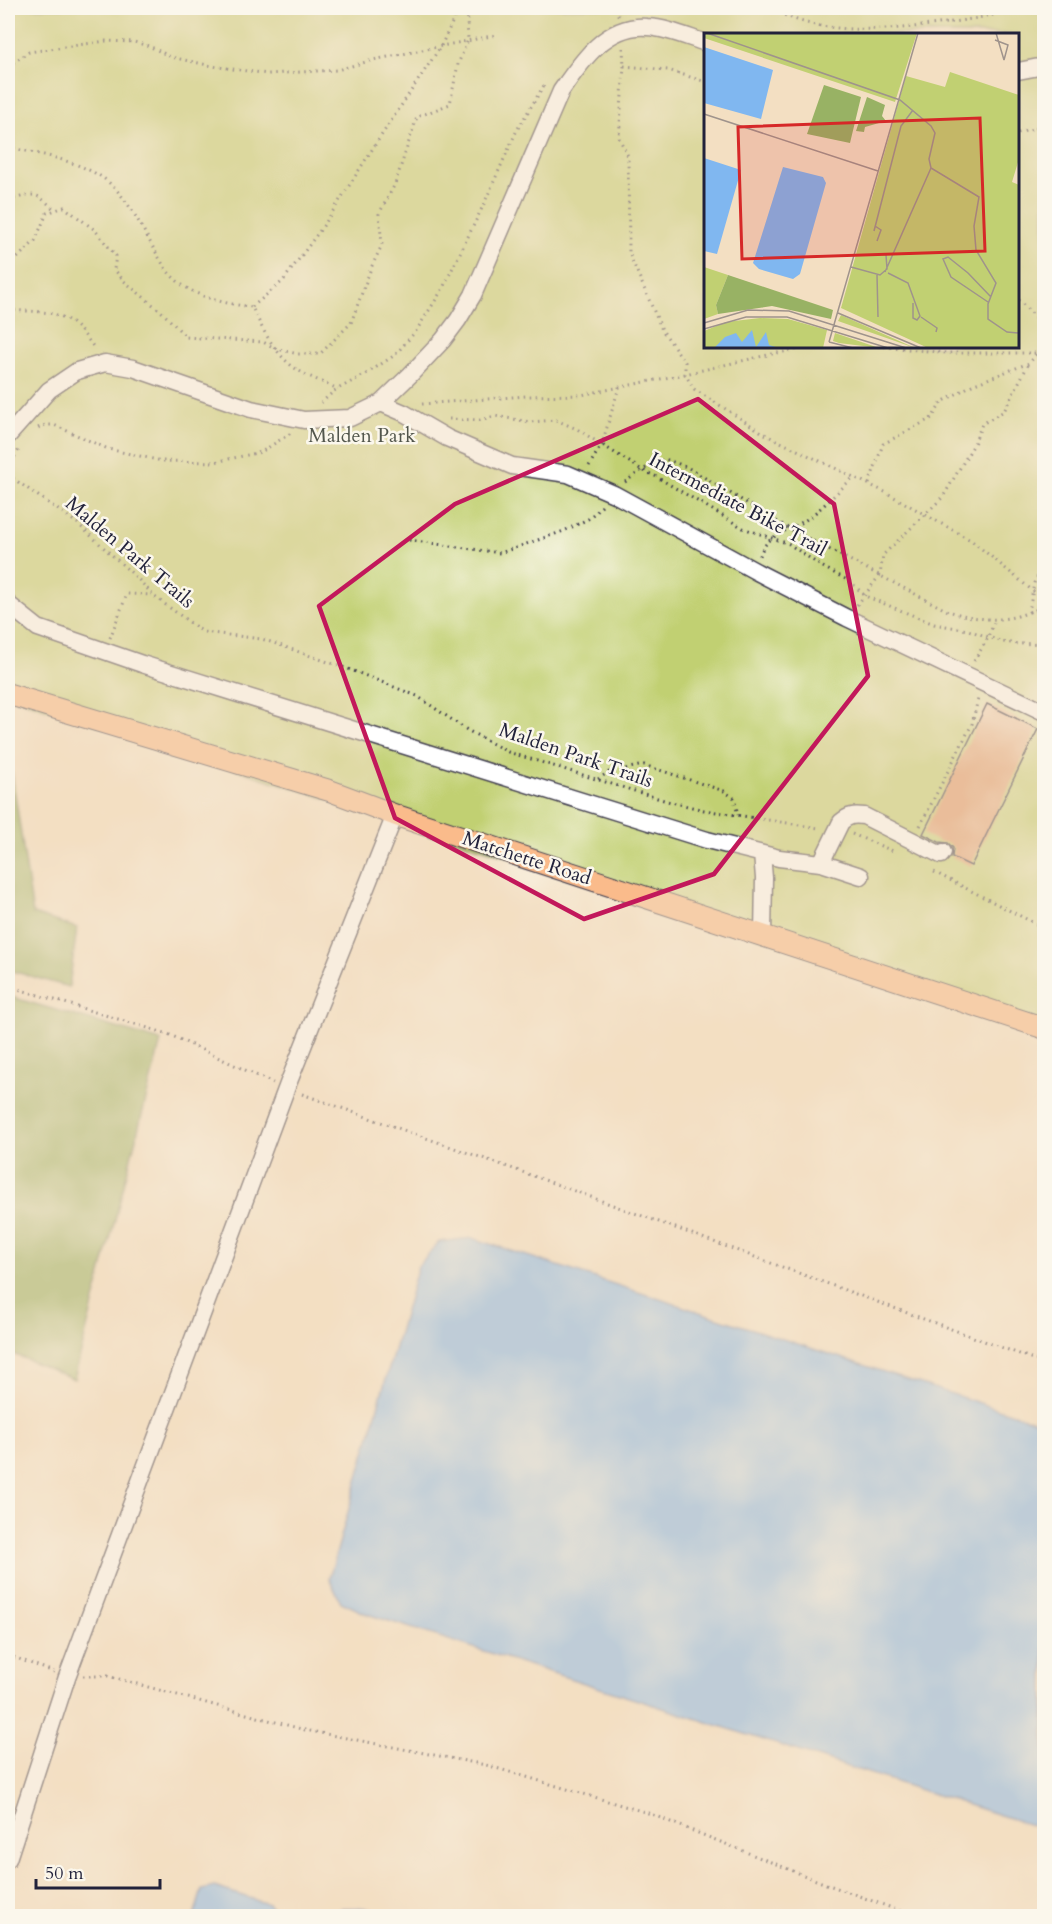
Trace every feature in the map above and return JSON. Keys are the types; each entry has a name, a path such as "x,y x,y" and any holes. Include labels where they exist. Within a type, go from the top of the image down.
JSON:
{"main road":[{"name":"Matchette Road","path":"8,694 331,791 395,815 1044,1028"}],"lane":[{"path":"8,436 49,390 76,371 105,363 133,368 251,409 304,420 350,418 381,403 443,340 473,295 561,91 581,61 609,36 616,24 667,30 704,43"},
{"path":"1019,71 1044,66"},
{"path":"381,403 447,438 512,466 568,474 614,494 847,618 1044,712"},
{"path":"8,604 38,628 105,651 696,837 779,858 821,863 861,876"},
{"path":"8,1859 67,1677 286,1089 395,815"},
{"path":"821,863 841,822 853,815 864,816 941,855 943,852"},
{"path":"762,854 763,935"}],"path":[{"path":"8,147 72,163 100,176 116,189 129,206 167,270 183,285 202,297 252,307 283,281 326,222 441,46 459,8"},
{"path":"8,262 11,264 35,241 46,213 64,207 95,230 116,256 114,269 123,281 163,313 186,337 263,342 277,349 298,354 320,354 351,323 382,245 379,214 395,184 417,117 450,104 458,64 468,40 467,20 475,8"},
{"path":"619,8 616,24 624,66 619,138 628,156 629,254 662,330 685,362 685,374 694,389 768,436 869,484 972,541 1044,600"},
{"path":"768,8 819,26 855,29 936,25 995,15 1013,8"},
{"path":"8,66 28,52 106,41 134,42 150,46 171,57 268,74 337,70 373,60 496,35"},
{"path":"624,66 668,70 704,82"},
{"path":"32,432 45,425 54,425 108,449 162,461 215,462 261,452 290,434 334,391 395,355 416,331 442,290 517,130 550,77"},
{"path":"1019,132 1044,126"},
{"path":"8,200 34,194 55,210"},
{"path":"1019,302 1044,325"},
{"path":"252,307 264,334 292,366 339,389"},
{"path":"8,310 59,315 72,322 87,337 105,363"},
{"path":"409,416 421,404 526,396 581,395 804,348"},
{"path":"898,348 947,353 1038,353"},
{"path":"847,618 880,575 883,555 944,497 974,444 982,424 1004,411 1029,363 1044,350"},
{"path":"869,484 883,444 932,418 942,402 972,385 1029,363"},
{"path":"580,480 602,444 620,387"},
{"name":"Intermediate Bike Trail","path":"409,416 480,420 495,416 530,423 556,420 577,429 642,470 743,528 789,544 850,582 865,596 934,624 968,630 1003,642 1044,643"},
{"path":"8,467 26,441"},
{"name":"Malden Park Trails","path":"8,475 77,522 154,596 203,632 262,639 351,670 417,696 467,730 508,752 704,810 845,831 895,852"},
{"path":"757,572 761,550 772,538 803,522 855,477"},
{"path":"105,651 127,594 154,596"},
{"path":"1029,612 1044,607"},
{"path":"965,675 988,638 995,620"},
{"path":"913,841 972,724 981,682"},
{"path":"597,780 609,772 644,765 724,791 734,798 738,815"},
{"path":"927,868 1044,928"},
{"path":"8,986 168,1034 286,1089 539,1178 1044,1364"},
{"path":"8,1655 67,1677 108,1676 305,1730 486,1765 648,1814 914,1917"}],"highlighted area":[{"path":"698,399 834,504 868,676 714,874 584,919 395,818 319,606 455,504"}],"green space":[{"name":"Malden Park","path":"8,8 1044,8 1044,1029 8,696"},
{"path":"8,767 12,774 33,914 77,928 69,987 8,970"},
{"path":"8,996 161,1041 74,1379 8,1352"}],"water":[{"path":"472,1238 1044,1424 1044,1829 367,1614 341,1602 329,1579 418,1266 439,1242"},
{"path":"214,1887 268,1904 275,1911 273,1916 194,1916 202,1890"},
{"path":"342,1908 364,1908 389,1916 335,1916"}],"building":[{"path":"987,704 1038,729 971,866 952,857 953,848 948,843 939,842 923,834"}]}
